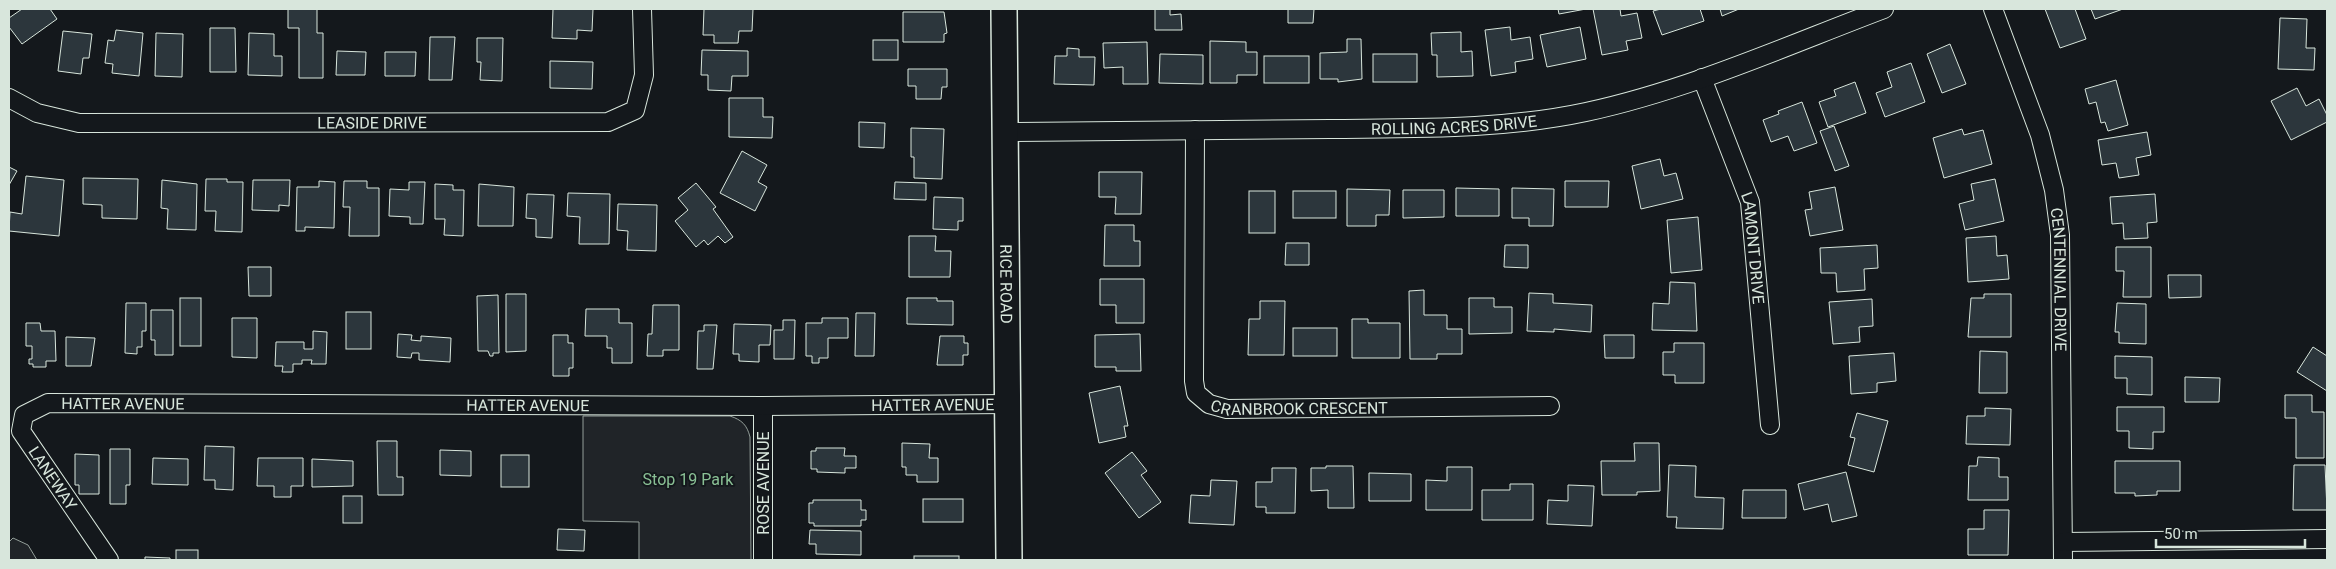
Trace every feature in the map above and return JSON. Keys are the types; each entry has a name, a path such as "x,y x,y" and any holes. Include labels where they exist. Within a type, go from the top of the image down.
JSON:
{"main road":[{"name":"RICE ROAD","path":"1004,9 1009,560"}],"street":[{"name":"LEASIDE DRIVE","path":"9,98 37,113 79,123 608,122 635,110 644,75 642,9"},
{"name":"ROLLING ACRES DRIVE","path":"1005,132 1502,125 1586,112 1671,90 1884,9"},
{"name":"CENTENNIAL DRIVE","path":"1994,9 2040,135 2054,190 2060,235 2062,560"},
{"name":"LAMONT DRIVE","path":"1702,78 1750,202 1770,425"},
{"name":"CRANBROOK CRESCENT","path":"1195,130 1194,381 1196,393 1209,404 1227,409 1550,406"},
{"name":"HATTER AVENUE","path":"48,404 763,406 1008,404"},
{"name":"LANEWAY","path":"48,404 24,415 21,431 109,560"},
{"name":"ROSE AVENUE","path":"763,406 763,560"},
{"path":"2063,542 2327,539"}],"green space":[{"name":"Stop 19 Park","path":"583,416 730,416 741,421 746,426 750,437 751,560 639,560 639,522 583,521"},
{"path":"13,538 28,545 37,560 9,560 9,542"}],"building":[{"path":"22,9 50,9 57,19 22,44 9,27 9,18"},
{"path":"288,9 317,9 317,33 323,33 323,78 299,78 299,28 288,28"},
{"path":"553,9 593,9 592,31 577,30 577,39 552,38"},
{"path":"704,9 753,9 752,31 739,31 738,43 714,43 714,35 703,35"},
{"path":"1155,9 1170,9 1170,15 1181,14 1182,30 1155,30"},
{"path":"1288,9 1314,9 1313,23 1288,23"},
{"path":"1558,9 1586,9 1559,14"},
{"path":"1593,9 1620,9 1621,16 1637,13 1642,38 1626,41 1628,50 1602,55"},
{"path":"1661,9 1700,9 1704,21 1662,35 1653,11"},
{"path":"1720,9 1739,9 1722,16"},
{"path":"2045,9 2075,9 2086,39 2060,48"},
{"path":"2091,9 2123,9 2095,19"},
{"path":"903,12 944,12 947,33 944,34 944,42 903,42"},
{"path":"2280,18 2307,19 2306,48 2315,48 2314,70 2278,69"},
{"path":"1510,27 1511,40 1530,37 1533,59 1515,62 1516,72 1491,76 1485,30"},
{"path":"1580,27 1586,59 1547,67 1540,35"},
{"path":"210,28 235,28 236,72 210,72"},
{"path":"116,30 143,33 139,76 112,73 113,64 105,63 108,40 114,41"},
{"path":"63,31 92,34 89,58 83,58 81,74 58,71"},
{"path":"1461,32 1461,52 1472,51 1473,76 1437,77 1437,55 1432,55 1431,33"},
{"path":"156,33 183,34 182,77 155,76"},
{"path":"249,33 274,34 274,56 282,56 282,76 248,75"},
{"path":"430,37 455,37 452,80 429,80"},
{"path":"477,38 503,38 502,81 480,80 481,62 477,62"},
{"path":"1347,39 1361,39 1362,79 1338,82 1338,79 1320,79 1320,53 1347,52"},
{"path":"873,40 898,40 898,60 873,60"},
{"path":"1210,41 1246,42 1246,52 1257,52 1257,75 1237,75 1237,83 1210,83"},
{"path":"1147,42 1148,84 1123,84 1123,67 1104,68 1103,43"},
{"path":"1950,44 1966,84 1942,93 1927,54"},
{"path":"1067,48 1079,49 1079,57 1095,57 1094,85 1054,84 1055,56 1067,56"},
{"path":"702,50 748,51 748,76 732,76 731,91 708,90 708,75 701,75"},
{"path":"337,51 366,52 365,75 336,75"},
{"path":"385,52 416,52 415,76 385,76"},
{"path":"1160,54 1203,55 1203,84 1159,83"},
{"path":"1373,54 1417,54 1417,82 1373,82"},
{"path":"1264,56 1309,56 1309,83 1264,83"},
{"path":"550,61 593,62 592,89 550,88"},
{"path":"1911,63 1925,102 1885,117 1876,93 1892,87 1887,72"},
{"path":"908,69 947,69 947,87 942,87 941,99 916,99 916,86 908,86"},
{"path":"2116,80 2128,125 2108,131 2105,122 2101,123 2096,102 2089,104 2085,89"},
{"path":"1855,82 1866,113 1828,127 1819,102 1836,96 1834,90"},
{"path":"2297,88 2306,106 2319,99 2327,115 2327,122 2291,140 2271,101"},
{"path":"729,98 763,98 763,117 773,117 772,138 729,137"},
{"path":"1802,102 1817,143 1794,151 1788,136 1771,142 1763,120 1779,114 1778,111"},
{"path":"859,122 885,123 884,148 859,147"},
{"path":"1834,126 1849,166 1835,171 1820,131"},
{"path":"911,128 944,129 942,179 914,178 914,157 911,157"},
{"path":"1962,129 1964,135 1983,130 1992,164 1944,178 1933,138"},
{"path":"2147,132 2151,155 2136,158 2139,175 2119,178 2116,163 2102,165 2098,140"},
{"path":"742,151 767,165 758,182 767,187 755,211 720,193"},
{"path":"1660,159 1664,176 1676,173 1683,199 1641,209 1632,166"},
{"path":"9,167 17,171 9,185"},
{"path":"1099,172 1142,172 1141,214 1115,214 1116,197 1099,197"},
{"path":"26,176 64,180 59,236 9,231 10,212 22,214"},
{"path":"83,178 138,179 137,219 102,218 102,205 83,204"},
{"path":"206,179 227,179 227,182 243,182 242,232 215,231 216,211 205,211"},
{"path":"1995,179 2004,221 1965,230 1959,204 1974,200 1971,184"},
{"path":"162,180 197,184 196,230 167,229 168,209 161,208"},
{"path":"253,180 290,180 289,206 279,205 279,211 252,210"},
{"path":"319,181 335,182 334,228 305,227 305,231 296,231 297,187 319,187"},
{"path":"344,181 367,181 367,188 379,188 379,236 349,236 350,207 343,207"},
{"path":"1565,181 1609,181 1608,207 1565,207"},
{"path":"409,182 425,182 423,224 410,224 410,217 389,216 390,189 409,190"},
{"path":"895,182 926,183 926,200 894,199"},
{"path":"696,183 716,207 713,209 733,237 725,243 718,236 708,245 704,240 696,247 675,221 688,210 678,198"},
{"path":"435,184 453,185 453,190 464,190 463,236 444,235 445,219 435,219"},
{"path":"479,184 514,187 513,226 478,226"},
{"path":"1835,187 1843,230 1810,236 1805,210 1812,209 1809,192"},
{"path":"1456,188 1499,189 1499,216 1456,216"},
{"path":"1512,188 1554,189 1553,226 1529,226 1529,218 1512,218"},
{"path":"1347,189 1390,190 1389,215 1376,215 1376,226 1347,226"},
{"path":"1403,190 1444,190 1444,217 1403,218"},
{"path":"1249,191 1275,191 1275,233 1249,233"},
{"path":"1293,191 1336,191 1336,218 1293,218"},
{"path":"568,193 610,194 609,244 579,244 580,217 567,216"},
{"path":"527,194 554,195 552,238 536,237 536,219 526,218"},
{"path":"2155,194 2157,222 2147,223 2148,238 2124,239 2123,223 2112,224 2110,197"},
{"path":"934,197 963,198 963,221 958,221 958,230 933,229"},
{"path":"618,204 657,205 656,251 627,250 628,231 617,230"},
{"path":"1698,217 1702,270 1671,273 1667,220"},
{"path":"1105,225 1134,225 1134,241 1140,241 1140,266 1104,266"},
{"path":"909,236 936,236 935,251 951,251 950,277 909,277"},
{"path":"1996,236 1997,256 2007,255 2009,279 1968,282 1966,238"},
{"path":"1286,243 1309,243 1309,265 1285,265"},
{"path":"1505,245 1528,245 1528,268 1504,267"},
{"path":"1877,245 1878,268 1864,269 1865,290 1837,292 1836,273 1821,273 1820,248"},
{"path":"2116,247 2151,247 2151,297 2123,297 2124,271 2116,271"},
{"path":"248,267 271,267 271,296 249,296"},
{"path":"2168,275 2201,275 2201,297 2169,298"},
{"path":"1100,279 1144,279 1144,323 1116,323 1116,305 1100,305"},
{"path":"1670,282 1695,283 1697,331 1652,330 1653,303 1669,304"},
{"path":"1424,290 1424,315 1447,315 1447,329 1462,329 1462,354 1437,354 1437,359 1410,359 1409,291"},
{"path":"1529,293 1553,294 1553,303 1592,305 1591,332 1554,329 1554,332 1527,331"},
{"path":"506,294 526,294 526,351 506,352"},
{"path":"1984,294 2011,294 2011,337 1968,337 1971,298 1984,298"},
{"path":"498,295 499,353 493,353 493,356 490,356 488,351 478,351 477,296"},
{"path":"180,298 201,298 201,346 180,346"},
{"path":"907,298 937,298 937,301 953,301 953,325 907,324"},
{"path":"1469,298 1494,298 1494,307 1512,307 1512,333 1469,334"},
{"path":"1872,299 1873,326 1859,327 1860,342 1833,344 1829,302"},
{"path":"1260,301 1285,301 1284,355 1248,355 1249,319 1260,319"},
{"path":"126,303 146,303 146,331 142,331 142,347 137,347 137,354 125,353"},
{"path":"2117,303 2146,304 2146,344 2119,343 2119,332 2115,332"},
{"path":"653,305 679,305 679,350 663,350 663,356 647,356 648,334 652,334"},
{"path":"586,309 619,309 619,323 632,323 632,363 612,363 612,348 607,348 607,336 585,336"},
{"path":"151,310 173,310 173,355 155,355 155,340 151,340"},
{"path":"346,312 371,312 371,349 346,349"},
{"path":"856,313 875,313 874,356 855,356"},
{"path":"232,318 257,318 257,358 232,357"},
{"path":"822,318 848,318 848,338 828,338 828,358 819,358 819,363 812,363 812,356 806,356 806,323 822,323"},
{"path":"1352,319 1368,319 1368,323 1400,323 1400,358 1352,358"},
{"path":"783,320 795,320 794,359 774,359 774,330 783,330"},
{"path":"26,323 40,323 41,331 55,331 56,361 46,361 46,367 33,367 33,364 29,364 29,359 32,359 32,346 26,346"},
{"path":"734,324 771,325 770,345 759,345 759,362 739,361 739,354 733,354"},
{"path":"704,325 717,325 713,369 697,369 698,331 704,331"},
{"path":"1293,328 1337,328 1337,356 1293,356"},
{"path":"313,331 327,332 326,364 311,364 312,360 302,360 302,364 293,364 293,372 282,372 283,366 275,366 276,342 304,342 304,349 313,349"},
{"path":"398,334 412,335 411,340 421,341 421,336 451,338 450,362 419,360 419,353 412,353 411,358 397,357"},
{"path":"1140,334 1141,371 1116,371 1116,367 1095,367 1095,335"},
{"path":"553,335 568,335 568,343 573,343 573,368 569,368 569,376 553,376"},
{"path":"1604,335 1634,335 1634,358 1605,358"},
{"path":"940,336 964,336 964,343 968,343 968,355 963,355 963,365 937,365"},
{"path":"66,337 95,338 91,366 66,366"},
{"path":"1674,343 1704,343 1704,383 1675,383 1675,375 1663,375 1663,352 1674,352"},
{"path":"2313,347 2327,356 2327,391 2297,372"},
{"path":"1980,351 2007,352 2007,393 1979,393"},
{"path":"1894,353 1896,381 1877,383 1877,392 1851,394 1849,356"},
{"path":"2115,356 2152,357 2152,395 2127,394 2127,378 2115,378"},
{"path":"2185,377 2220,378 2219,402 2185,402"},
{"path":"1120,386 1128,426 1124,426 1126,437 1099,443 1089,393"},
{"path":"2285,395 2312,395 2312,412 2324,412 2324,458 2296,458 2296,418 2285,418"},
{"path":"2117,407 2164,407 2164,432 2153,432 2153,449 2129,448 2129,431 2117,431"},
{"path":"1985,408 2011,409 2010,445 1966,444 1967,416 1985,416"},
{"path":"1857,413 1888,421 1874,472 1848,465 1855,438 1850,437"},
{"path":"377,441 397,441 397,477 403,477 403,495 378,495"},
{"path":"902,443 930,444 929,458 938,458 938,482 917,482 917,475 906,475 906,467 902,467"},
{"path":"1634,443 1659,443 1660,491 1637,492 1637,495 1602,495 1601,461 1635,461"},
{"path":"205,446 234,447 233,490 215,489 215,480 204,480"},
{"path":"816,448 845,448 844,456 856,456 856,468 845,468 845,473 817,472 817,469 811,469 811,451 816,451"},
{"path":"110,449 130,449 130,485 126,485 126,504 110,504"},
{"path":"440,450 471,451 471,476 440,475"},
{"path":"1132,452 1147,471 1141,475 1161,502 1139,518 1105,473"},
{"path":"75,454 99,455 99,494 79,494 79,485 75,485"},
{"path":"501,455 529,455 529,487 501,487"},
{"path":"1978,457 1999,458 1999,477 2008,477 2008,500 1968,500 1969,466 1977,466"},
{"path":"153,458 188,459 188,485 152,484"},
{"path":"258,458 303,458 303,486 291,486 291,497 274,497 274,486 257,486"},
{"path":"312,459 353,461 353,486 312,487"},
{"path":"2115,461 2180,461 2180,491 2157,491 2157,495 2135,496 2135,493 2115,493"},
{"path":"1669,465 1696,466 1695,497 1724,498 1723,529 1676,528 1677,517 1667,517"},
{"path":"2294,465 2325,465 2327,510 2293,510"},
{"path":"1326,466 1353,466 1354,508 1328,508 1328,490 1311,491 1311,468 1326,468"},
{"path":"1447,467 1472,467 1472,510 1426,510 1426,480 1447,481"},
{"path":"1272,468 1296,468 1295,513 1266,513 1266,507 1256,507 1256,482 1272,482"},
{"path":"1846,472 1857,516 1832,522 1828,504 1804,510 1798,484"},
{"path":"1369,473 1411,474 1411,501 1369,501"},
{"path":"1211,480 1237,481 1234,525 1189,523 1191,495 1210,496"},
{"path":"1510,484 1533,484 1533,520 1482,520 1482,490 1510,490"},
{"path":"1568,485 1594,486 1592,526 1547,524 1548,500 1568,501"},
{"path":"1743,490 1786,490 1786,518 1742,518"},
{"path":"343,496 362,496 362,523 343,523"},
{"path":"923,499 963,499 963,522 923,522"},
{"path":"813,500 861,500 861,510 866,510 866,520 861,520 861,526 814,526 814,523 809,523 809,503 813,503"},
{"path":"1984,510 2009,510 2008,555 1968,555 1968,529 1984,529"},
{"path":"558,529 585,530 584,551 557,550"},
{"path":"810,530 861,531 861,555 816,554 816,544 809,544"},
{"path":"176,550 198,550 198,560 176,560"},
{"path":"914,556 959,556 959,560 914,560"},
{"path":"145,557 170,558 170,560 145,560"}]}
